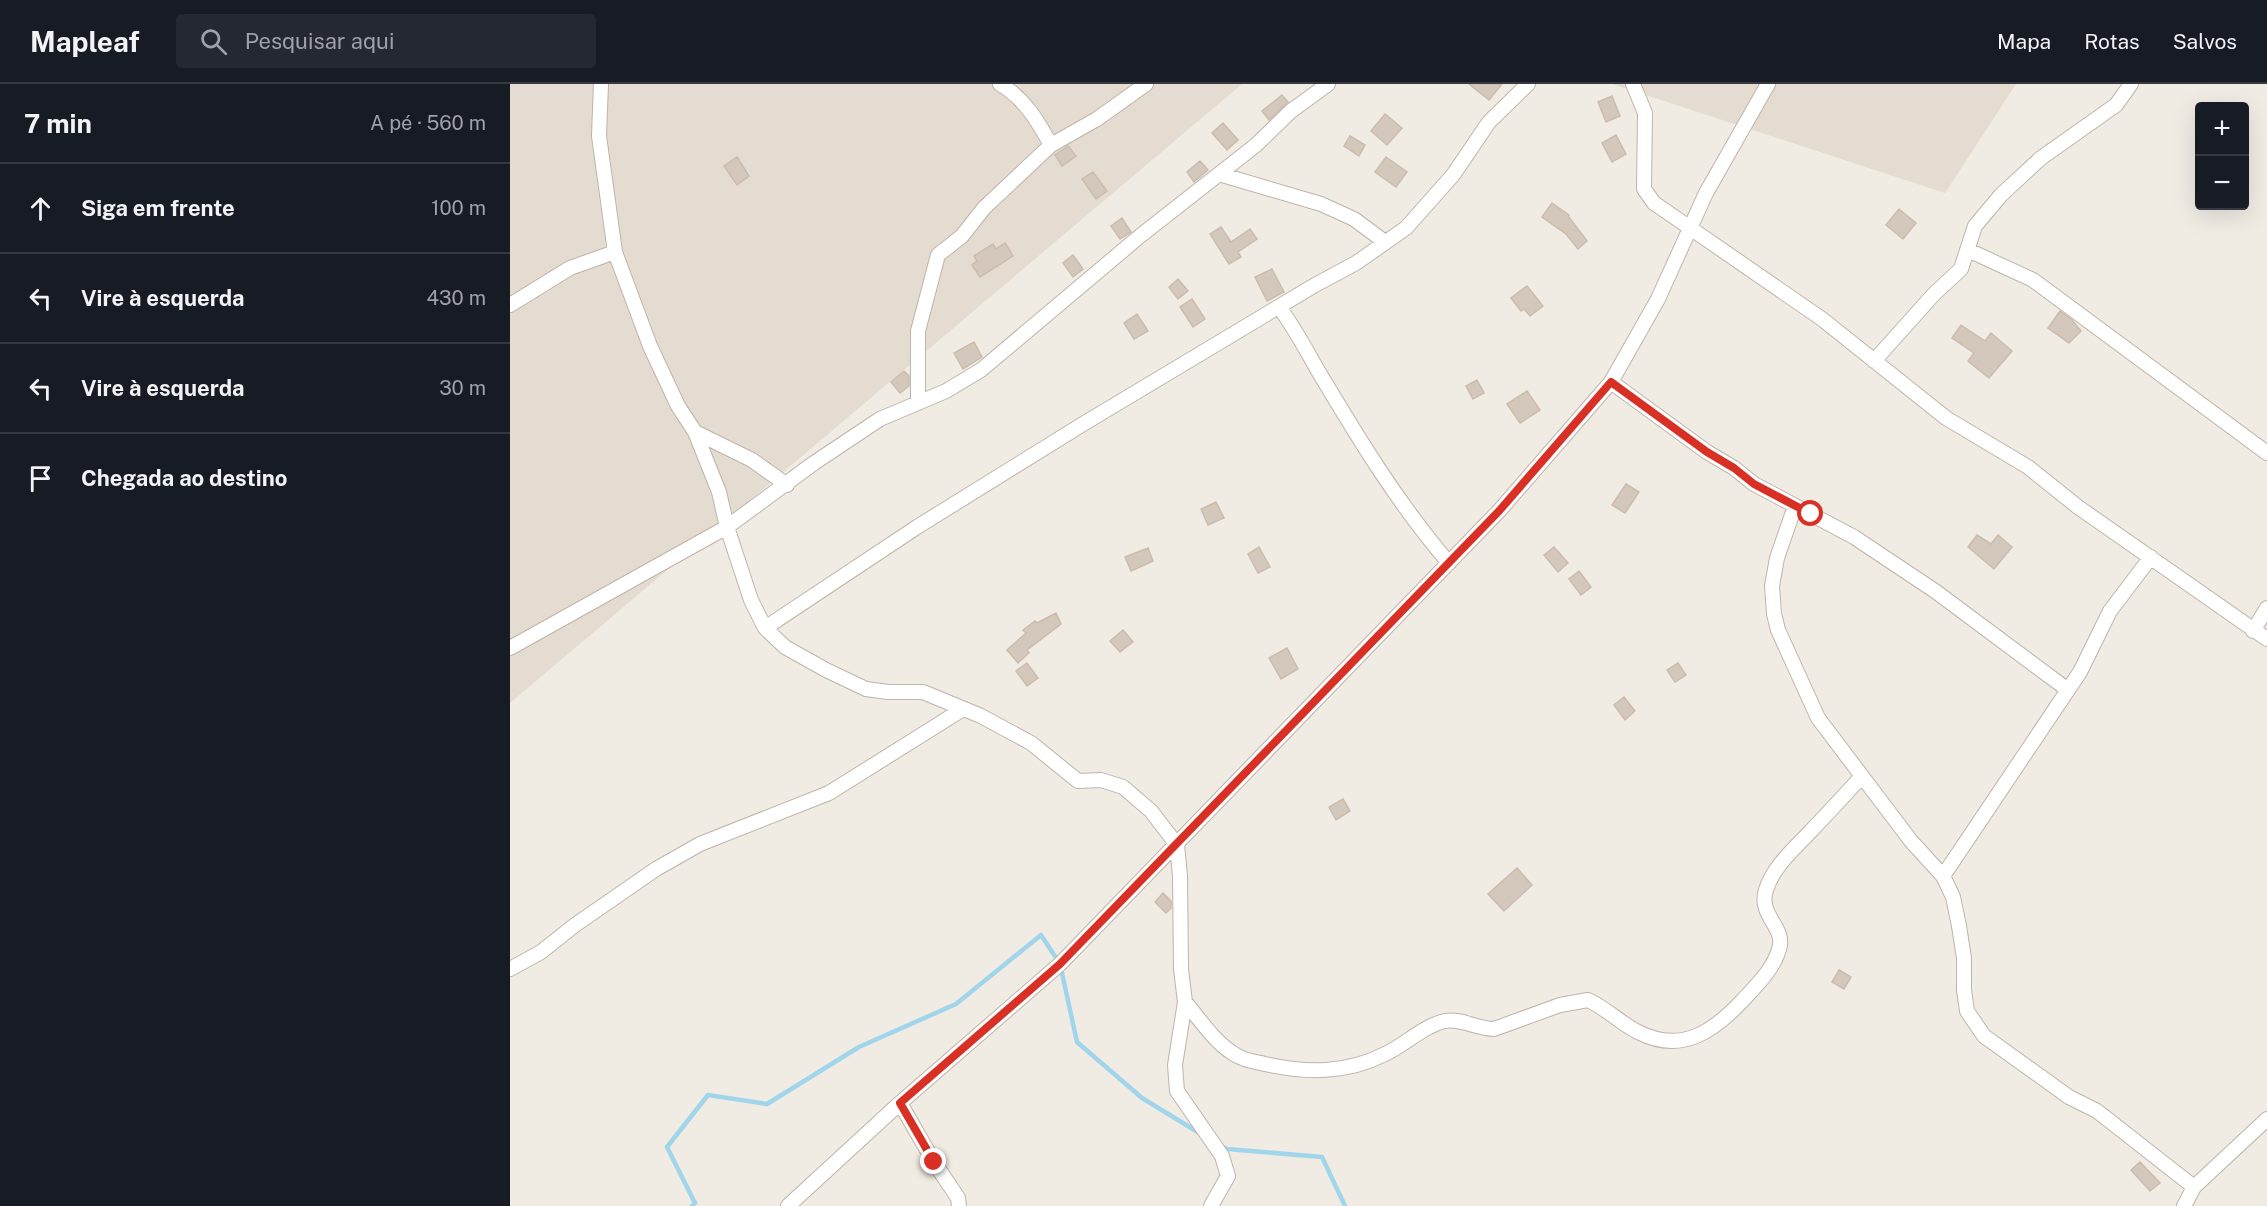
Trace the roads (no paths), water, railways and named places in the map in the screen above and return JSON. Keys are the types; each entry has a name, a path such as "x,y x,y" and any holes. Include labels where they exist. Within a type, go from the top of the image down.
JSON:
{"street":[{"path":"602,84 599,136 615,252 650,346 678,406 695,432 719,492 727,527 751,600 765,628 785,647 866,689 888,692 923,692 1031,743 1078,781 1101,780 1123,787 1151,811 1177,844 1180,876 1181,969 1185,1002 1175,1065 1177,1091 1222,1156 1228,1176 1211,1206"},
{"path":"1000,84 1013,92 1030,109 1051,145"},
{"path":"918,403 918,331 938,255 962,236 984,208 1051,145 1097,119 1146,84"},
{"path":"510,648 727,527 880,418 946,391 981,370 1140,236 1256,145 1291,111 1328,84"},
{"path":"765,628 917,527 1083,424 1356,263 1385,243 1406,228 1453,175 1489,122 1528,84"},
{"path":"1633,84 1645,113 1644,189 1654,203 1822,319 1946,418 2028,467 2078,507 2267,639"},
{"path":"788,1206 900,1103 1060,964 1499,511 1611,382 1658,299 1706,193 1768,84"},
{"path":"1874,361 1934,294 1961,269 1974,226 2001,195 2041,158 2116,105 2131,84"},
{"path":"1219,174 1287,192 1321,204 1354,219 1385,243"},
{"path":"1968,250 2033,280 2267,453"},
{"path":"510,305 570,268 615,252"},
{"path":"1279,307 1296,329 1318,370 1417,527 1449,563"},
{"path":"1611,382 1754,484 1854,537 1926,585 2068,690"},
{"path":"695,432 752,460 787,485"},
{"path":"1795,506 1777,558 1772,586 1774,614 1796,673 1818,718 1911,841 1942,876 1953,897 1964,958 1964,990 1967,1011 1974,1024 1984,1036 2069,1097 2097,1112 2194,1187"},
{"path":"1942,876 2080,672 2110,611 2151,557"},
{"path":"2253,631 2267,608"},
{"path":"510,969 541,952 575,925 656,869 700,844 829,793 963,709"},
{"path":"1185,1002 1213,1036 1235,1055 1242,1059 1300,1071 1323,1072 1373,1059 1436,1024 1447,1021 1455,1020 1485,1029 1494,1029 1560,1005 1588,1000 1639,1033 1654,1038 1677,1041 1700,1036 1718,1025 1737,1006 1774,962 1780,947 1780,938 1766,912 1764,903 1766,890 1776,867 1862,776"},
{"path":"900,1103 958,1198 959,1206"},
{"path":"2184,1206 2194,1187 2267,1119"}],"waterway":[{"path":"692,1206 695,1203 667,1147 708,1095 767,1104 859,1047 956,1004 1041,935 1060,964 1077,1042 1142,1098 1201,1134"},
{"path":"1221,1146 1227,1149 1322,1157 1345,1206"}]}
